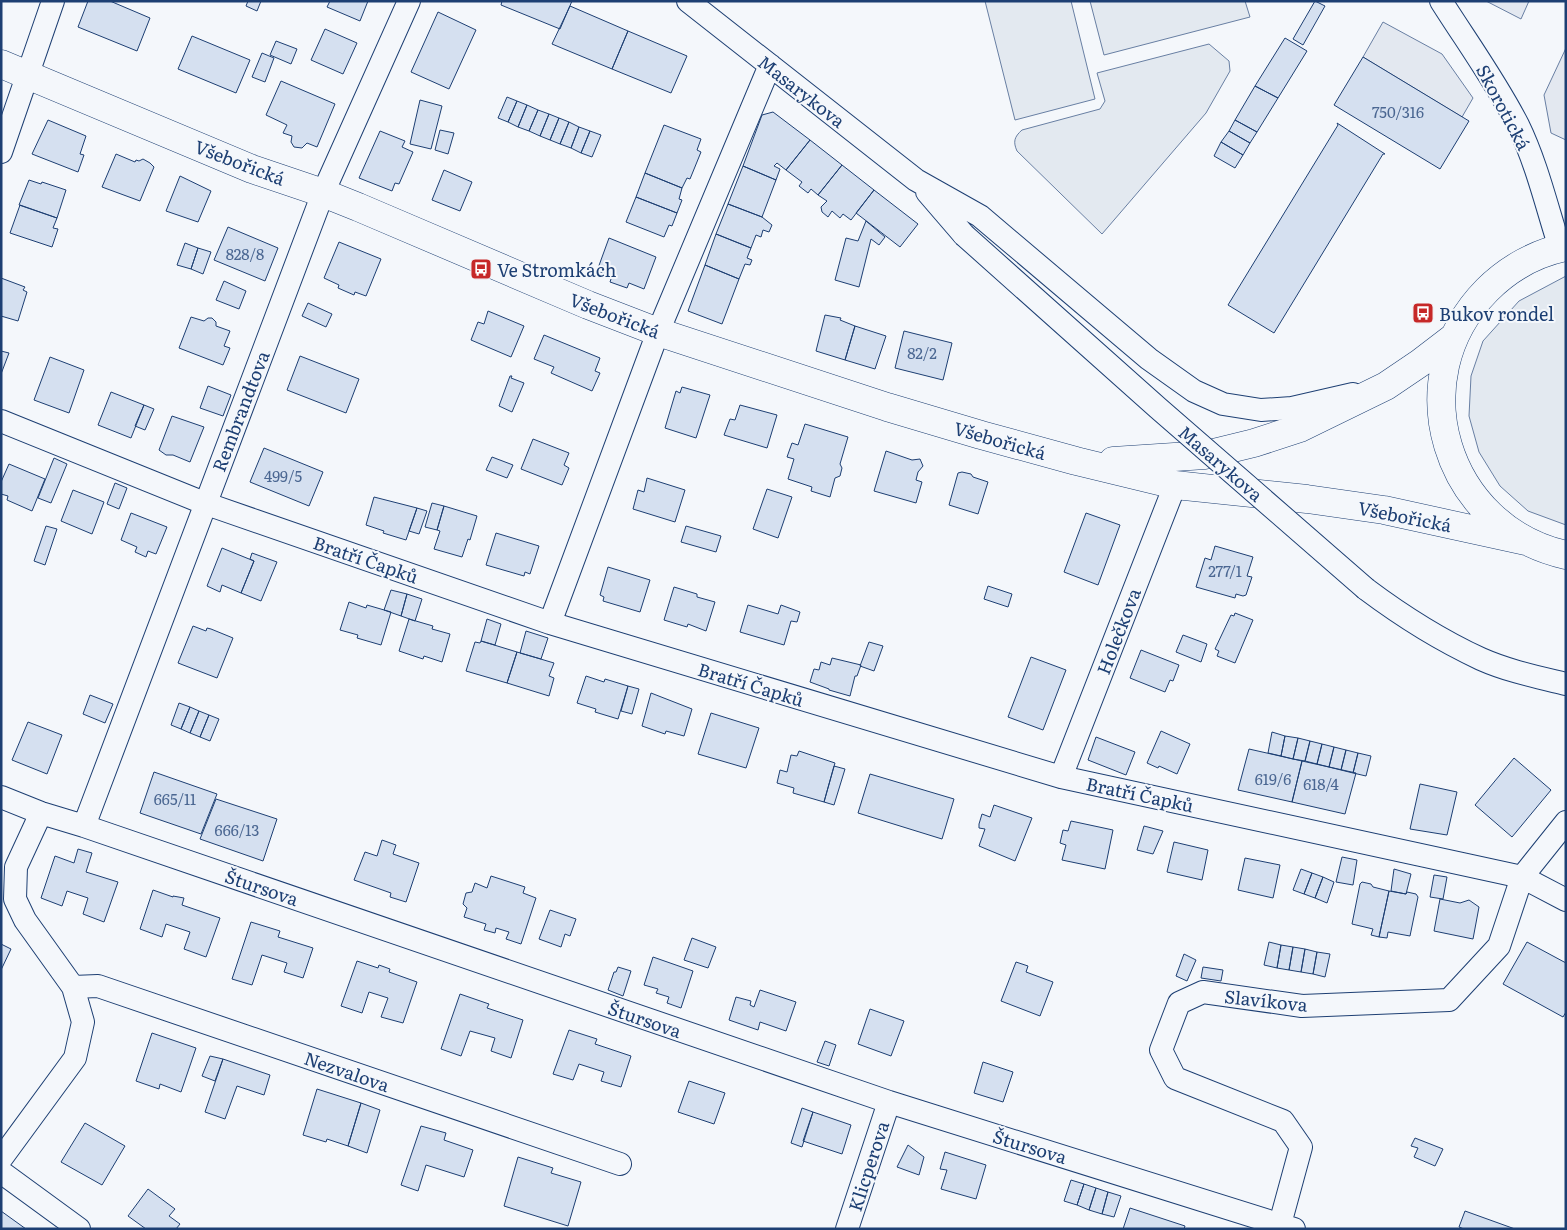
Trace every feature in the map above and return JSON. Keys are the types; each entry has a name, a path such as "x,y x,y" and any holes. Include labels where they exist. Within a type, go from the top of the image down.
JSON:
{"main road":[{"name":"Všebořická","path":"1,64 252,168 323,193 588,305 658,332 887,407 1076,461 1175,485 1384,510 1526,541"},
{"path":"1563,248 1532,258 1513,269 1495,282 1480,297 1464,318 1454,337 1445,365 1441,390 1441,417 1455,466 1474,497 1492,517 1507,530 1526,541 1566,555"},
{"name":"Všebořická","path":"1076,461 1122,461 1205,455 1254,443 1300,428 1386,386 1454,337"}],"street":[{"path":"1,152 53,1"},
{"name":"Rembrandtova","path":"84,826 204,503 323,193 409,1"},
{"name":"Masarykova","path":"688,1 916,180 980,216 1149,359 1194,391 1223,404 1261,410 1292,408 1386,386"},
{"name":"Skorotická","path":"1441,1 1518,127 1563,248"},
{"path":"550,622 658,332 770,65"},
{"name":"Masarykova","path":"916,180 964,235 1158,408 1366,589 1405,618 1482,660 1520,673 1566,684"},
{"name":"Bratří Čapků","path":"1,420 204,503 550,622 1061,777 1522,878 1566,900"},
{"name":"Holečkova","path":"1061,777 1175,485"},
{"name":"Štursova","path":"1,796 41,813 84,826 889,1102 1287,1227"},
{"path":"1,1159 75,1058 83,1022 73,988 25,920 15,899 16,867 41,813"},
{"name":"Slavíkova","path":"1287,1227 1301,1147 1283,1121 1174,1078 1161,1050 1179,1003 1203,992 1302,1006 1449,1000 1499,946 1522,878 1566,822"},
{"name":"Nezvalova","path":"73,988 98,986 620,1164"},
{"name":"Klicperova","path":"848,1229 889,1102"},
{"path":"1,1172 78,1229"}],"shaded area":[{"path":"985,1 1071,1 1095,99 1015,120"},
{"path":"1090,1 1245,1 1250,17 1104,55"},
{"path":"1486,1 1529,1 1521,19"},
{"path":"1383,22 1442,54 1473,98 1462,117 1363,57"},
{"path":"1209,44 1229,61 1230,71 1206,113 1102,234 1017,151 1015,140 1022,130 1100,109 1105,101 1097,73"},
{"path":"1566,48 1566,140 1551,133 1544,95"},
{"path":"1566,276 1566,525 1528,511 1500,486 1479,452 1469,416 1471,376 1483,341 1519,301"}],"building":[{"path":"88,1 110,1 150,18 137,51 78,27"},
{"path":"248,1 261,1 257,11 246,6"},
{"path":"330,1 368,1 360,21 327,7"},
{"path":"502,1 572,1 560,29 501,5"},
{"path":"1315,1 1325,6 1303,45 1293,39"},
{"path":"570,6 628,31 612,69 552,44"},
{"path":"438,12 476,30 449,89 411,72"},
{"path":"325,29 357,43 343,74 311,60"},
{"path":"628,31 687,56 671,93 612,69"},
{"path":"192,36 250,60 236,93 178,69"},
{"path":"1285,38 1307,51 1278,98 1255,86"},
{"path":"276,41 297,49 291,64 270,55"},
{"path":"262,53 274,58 265,82 252,77"},
{"path":"1363,57 1469,121 1440,169 1334,105"},
{"path":"281,81 335,104 317,147 307,143 302,148 294,147 291,142 292,136 283,133 287,125 266,115"},
{"path":"1255,86 1278,98 1257,132 1235,120"},
{"path":"507,97 517,101 508,122 498,118"},
{"path":"420,100 442,106 431,149 410,144"},
{"path":"517,101 527,105 518,127 508,122"},
{"path":"527,105 538,110 529,131 518,127"},
{"path":"538,110 549,114 540,136 529,131"},
{"path":"773,112 810,140 786,170 777,163 774,166 780,169 776,180 743,166 762,115"},
{"path":"549,114 559,118 550,140 540,136"},
{"path":"559,118 569,122 560,144 550,140"},
{"path":"48,120 86,136 80,154 84,155 78,172 32,154"},
{"path":"1235,120 1257,132 1250,143 1229,131"},
{"path":"569,122 579,127 571,148 560,144"},
{"path":"1337,123 1385,154 1383,154 1274,333 1228,305 1338,125"},
{"path":"664,125 701,139 697,150 701,152 690,179 687,178 682,188 645,173"},
{"path":"579,127 590,131 581,153 571,148"},
{"path":"440,130 454,133 448,154 435,150"},
{"path":"380,131 405,141 402,147 413,152 399,184 395,183 392,191 359,178"},
{"path":"590,131 601,135 592,157 581,153"},
{"path":"1229,131 1250,143 1243,155 1221,142"},
{"path":"810,140 842,165 818,195 811,189 808,193 799,186 802,182 786,170"},
{"path":"1221,142 1243,155 1235,168 1214,156"},
{"path":"116,154 135,162 136,160 143,159 154,167 140,201 102,187"},
{"path":"842,165 874,190 851,220 843,214 840,218 832,211 828,217 822,212 821,207 827,201 818,195"},
{"path":"743,166 776,180 762,217 728,204"},
{"path":"444,170 472,182 460,211 432,200"},
{"path":"645,173 682,188 679,199 682,200 677,213 636,197"},
{"path":"180,176 211,191 198,222 166,211"},
{"path":"29,180 66,190 57,218 19,205"},
{"path":"874,190 918,224 900,247 856,213"},
{"path":"636,197 677,213 672,226 669,225 664,237 626,222"},
{"path":"728,204 762,217 772,225 769,232 763,230 761,237 756,235 751,248 716,234"},
{"path":"20,205 57,218 53,228 58,229 52,247 10,233"},
{"path":"866,221 885,237 879,245 871,239 859,287 835,280 846,238 858,241"},
{"path":"228,227 278,248 265,281 214,260"},
{"path":"716,234 751,248 747,258 752,260 750,265 745,264 739,279 705,265"},
{"path":"609,238 656,257 644,289 629,283 627,288 610,282 612,276 597,271"},
{"path":"339,242 381,259 366,296 355,292 354,295 338,288 339,285 324,278"},
{"path":"185,243 198,248 191,269 177,265"},
{"path":"198,248 211,252 203,274 191,269"},
{"path":"705,265 739,279 722,324 688,311"},
{"path":"1,278 25,287 23,290 27,292 18,321 1,316"},
{"path":"224,281 246,291 239,309 216,300"},
{"path":"308,303 332,314 326,327 302,316"},
{"path":"488,311 524,326 511,357 471,340 478,322 484,324"},
{"path":"825,315 841,318 840,320 855,326 845,360 816,351"},
{"path":"191,317 204,321 212,318 216,322 216,326 230,331 224,346 230,348 223,365 179,348"},
{"path":"855,326 886,336 875,369 845,360"},
{"path":"904,331 952,343 943,380 895,368"},
{"path":"544,335 600,358 595,371 600,373 592,391 551,373 554,367 534,359"},
{"path":"1,351 9,353 1,374"},
{"path":"300,356 359,379 346,413 287,390"},
{"path":"50,357 84,370 69,413 34,400"},
{"path":"510,376 524,383 512,412 499,406"},
{"path":"208,386 231,395 223,416 200,408"},
{"path":"682,387 710,395 696,438 665,428 676,391 680,393"},
{"path":"111,392 144,405 131,438 98,425"},
{"path":"144,405 154,409 145,430 135,426"},
{"path":"740,405 777,415 767,448 724,435 730,419 735,420"},
{"path":"172,416 204,427 190,462 173,455 166,455 159,450"},
{"path":"805,424 848,437 840,464 842,468 840,476 835,478 830,497 811,491 812,487 788,479 794,459 787,457 792,443 798,445"},
{"path":"533,439 569,453 564,465 569,468 562,485 521,469"},
{"path":"264,448 323,472 309,506 250,482"},
{"path":"886,451 912,460 920,459 923,466 918,472 916,480 922,482 916,503 874,491"},
{"path":"492,457 513,465 507,478 486,470"},
{"path":"54,458 67,464 51,503 38,498"},
{"path":"9,464 45,479 32,511 7,500 8,496 1,494 1,482"},
{"path":"962,472 988,482 978,514 949,505 958,473"},
{"path":"647,478 685,490 675,522 633,509 638,490 644,492"},
{"path":"115,483 127,488 119,509 107,504"},
{"path":"767,489 792,497 778,538 753,529"},
{"path":"73,490 104,502 92,534 61,521"},
{"path":"374,497 417,508 406,540 383,533 384,531 366,525"},
{"path":"432,503 444,506 437,530 425,527"},
{"path":"444,506 477,516 470,540 468,539 462,557 434,549 440,531 437,530"},
{"path":"417,508 427,511 419,534 409,531"},
{"path":"131,513 167,527 156,554 148,551 146,557 135,552 137,547 121,540"},
{"path":"1086,513 1120,525 1098,585 1064,572"},
{"path":"46,526 57,529 45,565 34,561"},
{"path":"686,526 721,536 716,552 681,542"},
{"path":"496,533 539,546 530,574 525,572 524,576 486,565"},
{"path":"1215,546 1253,557 1247,576 1252,577 1246,595 1236,594 1235,598 1196,587 1205,558 1211,560"},
{"path":"222,548 254,561 241,593 222,585 220,592 207,586"},
{"path":"252,553 277,562 261,601 241,593 254,561 250,559"},
{"path":"608,567 650,580 640,612 603,601 604,597 600,595"},
{"path":"988,586 1012,594 1008,607 984,599"},
{"path":"674,587 715,602 706,631 688,624 687,627 664,620"},
{"path":"391,590 407,594 401,616 384,610"},
{"path":"407,594 422,599 415,621 401,616"},
{"path":"349,602 366,608 367,605 391,612 381,645 357,638 358,635 340,630"},
{"path":"748,605 778,614 781,605 800,612 797,622 791,621 784,645 740,632"},
{"path":"1235,613 1253,620 1235,663 1217,656 1219,651 1215,649 1231,615 1234,616"},
{"path":"409,619 433,626 432,629 450,634 442,662 424,656 423,659 399,651"},
{"path":"487,619 501,624 495,645 481,641"},
{"path":"193,626 206,631 207,628 211,629 233,638 217,678 178,663"},
{"path":"526,631 548,638 541,659 520,653"},
{"path":"1183,635 1207,644 1201,662 1176,652"},
{"path":"481,641 517,652 507,683 466,671 475,642 480,643"},
{"path":"869,642 883,646 874,671 860,666"},
{"path":"1141,650 1179,665 1173,681 1170,680 1165,692 1130,678"},
{"path":"517,652 554,663 549,676 554,678 549,696 507,683"},
{"path":"1031,657 1066,670 1043,730 1008,717"},
{"path":"832,658 861,665 857,676 855,676 850,696 810,682 814,669 819,670 821,662 830,665"},
{"path":"586,676 604,682 605,679 628,686 618,719 595,712 596,709 577,703"},
{"path":"628,686 639,689 632,714 621,711"},
{"path":"651,693 692,709 684,736 666,731 665,734 642,726"},
{"path":"90,695 113,704 105,723 83,714"},
{"path":"179,703 190,707 181,729 171,725"},
{"path":"190,707 199,711 190,733 181,729"},
{"path":"199,711 209,715 200,737 190,733"},
{"path":"711,713 759,728 746,768 698,754"},
{"path":"209,715 219,719 210,741 200,737"},
{"path":"28,722 62,735 47,774 12,760"},
{"path":"1161,731 1190,744 1177,774 1147,763"},
{"path":"1272,732 1285,736 1281,756 1268,753"},
{"path":"1285,736 1298,738 1293,759 1281,756"},
{"path":"1096,737 1135,752 1126,775 1088,760"},
{"path":"1298,738 1310,741 1305,761 1293,759"},
{"path":"1310,741 1322,744 1317,764 1305,761"},
{"path":"1322,744 1334,747 1329,767 1317,764"},
{"path":"1334,747 1346,750 1341,770 1329,767"},
{"path":"1249,749 1302,761 1292,802 1238,790"},
{"path":"1346,750 1358,753 1353,773 1341,770"},
{"path":"799,751 835,763 824,802 793,793 794,788 777,783 780,770 787,772 791,755 797,756"},
{"path":"1358,753 1371,756 1366,776 1353,773"},
{"path":"1514,758 1551,790 1512,837 1475,805"},
{"path":"1302,761 1356,773 1345,814 1292,802"},
{"path":"834,766 845,769 834,805 824,802"},
{"path":"154,772 217,794 201,834 140,813"},
{"path":"870,774 954,799 942,839 858,813"},
{"path":"1420,784 1457,792 1447,835 1410,829"},
{"path":"216,799 277,819 263,861 200,839"},
{"path":"994,805 1032,818 1015,861 979,846 985,829 979,828 982,814 990,817"},
{"path":"1071,821 1113,830 1105,869 1062,860 1066,845 1060,843 1063,830 1068,831"},
{"path":"1144,826 1163,831 1153,854 1137,850"},
{"path":"382,840 396,845 393,854 419,863 406,902 390,897 391,893 354,880 365,852 377,856"},
{"path":"1174,842 1208,850 1202,880 1167,872"},
{"path":"78,849 92,853 86,872 118,882 104,922 83,914 88,898 67,891 62,906 41,898 55,856 74,863"},
{"path":"1342,857 1357,860 1353,885 1336,882"},
{"path":"1245,858 1280,865 1273,898 1238,890"},
{"path":"1301,869 1312,873 1304,894 1293,890"},
{"path":"1394,869 1411,874 1406,894 1391,891"},
{"path":"1312,873 1323,877 1315,898 1304,894"},
{"path":"1434,875 1447,877 1443,899 1430,897"},
{"path":"491,876 525,887 523,893 536,898 521,944 506,939 509,932 496,928 495,933 484,930 486,924 464,917 467,908 463,904 466,893 472,892 475,883 487,888"},
{"path":"1323,877 1334,882 1327,903 1315,898"},
{"path":"1362,882 1389,891 1379,937 1371,935 1373,929 1352,924"},
{"path":"153,890 173,897 184,898 182,905 220,918 206,957 184,949 190,932 166,924 162,937 140,929"},
{"path":"1389,891 1406,894 1407,892 1416,894 1418,897 1410,936 1388,932 1387,938 1379,937"},
{"path":"1440,899 1460,903 1469,900 1479,907 1473,939 1434,931"},
{"path":"550,910 576,919 570,936 565,934 561,947 539,939"},
{"path":"251,922 280,931 278,937 313,948 303,978 284,972 287,963 262,955 252,985 232,979"},
{"path":"692,938 716,947 708,968 684,960"},
{"path":"1269,942 1281,945 1277,968 1264,965"},
{"path":"1527,942 1566,963 1566,1012 1563,1017 1503,984"},
{"path":"1,944 11,949 1,970"},
{"path":"1281,945 1293,947 1289,970 1277,968"},
{"path":"1293,947 1305,949 1301,972 1289,970"},
{"path":"1305,949 1317,952 1313,974 1301,972"},
{"path":"1317,952 1330,954 1325,977 1313,974"},
{"path":"1184,954 1196,960 1187,981 1176,976"},
{"path":"653,957 693,971 681,1008 667,1003 669,997 656,993 658,989 644,985"},
{"path":"357,961 378,968 379,965 390,969 389,972 417,982 403,1023 381,1017 388,998 369,992 362,1013 341,1006"},
{"path":"1016,962 1028,966 1026,972 1053,982 1040,1016 1001,1001"},
{"path":"618,967 631,971 623,996 608,990 614,972 616,972"},
{"path":"1203,967 1223,970 1221,981 1201,978"},
{"path":"760,990 796,1002 786,1031 760,1022 758,1030 729,1020 736,997 751,1001 750,1005 754,1007"},
{"path":"460,994 489,1004 487,1008 523,1020 511,1058 491,1051 495,1038 470,1031 461,1056 441,1049"},
{"path":"870,1009 904,1021 891,1056 858,1044"},
{"path":"569,1030 597,1039 595,1044 631,1056 621,1087 601,1081 604,1072 579,1064 573,1080 553,1074"},
{"path":"152,1033 196,1048 181,1092 160,1084 159,1089 136,1081"},
{"path":"825,1041 836,1045 829,1066 817,1062"},
{"path":"210,1056 223,1059 215,1081 202,1076"},
{"path":"223,1059 270,1075 264,1095 237,1086 225,1119 205,1112"},
{"path":"983,1062 1013,1072 1003,1102 974,1093"},
{"path":"689,1081 725,1093 714,1124 678,1112"},
{"path":"317,1089 361,1103 348,1146 327,1139 326,1142 303,1135"},
{"path":"361,1103 380,1110 367,1153 348,1146"},
{"path":"802,1108 813,1112 802,1147 791,1143"},
{"path":"813,1112 851,1125 842,1154 803,1141"},
{"path":"85,1123 125,1146 102,1185 61,1162"},
{"path":"421,1126 446,1133 444,1140 473,1150 464,1177 426,1165 418,1191 401,1185"},
{"path":"1415,1138 1443,1149 1435,1166 1414,1157 1418,1148 1411,1146"},
{"path":"908,1145 924,1157 919,1175 897,1167"},
{"path":"945,1152 986,1165 976,1199 941,1189 947,1170 940,1169"},
{"path":"518,1157 553,1168 551,1173 581,1182 568,1226 504,1206"},
{"path":"1071,1180 1084,1184 1077,1205 1064,1201"},
{"path":"1084,1184 1096,1188 1089,1210 1077,1205"},
{"path":"1096,1188 1108,1192 1102,1214 1089,1210"},
{"path":"148,1189 175,1209 169,1216 180,1224 176,1229 146,1229 128,1216"},
{"path":"1108,1192 1121,1196 1114,1217 1102,1214"},
{"path":"1130,1208 1185,1226 1184,1229 1123,1229"},
{"path":"1,1211 26,1229 1,1229"},
{"path":"1465,1211 1515,1229 1464,1229 1459,1227"}],"place":[{"name":"Ve Stromkách","path":"481,269"},
{"name":"Bukov rondel","path":"1423,313"}]}
